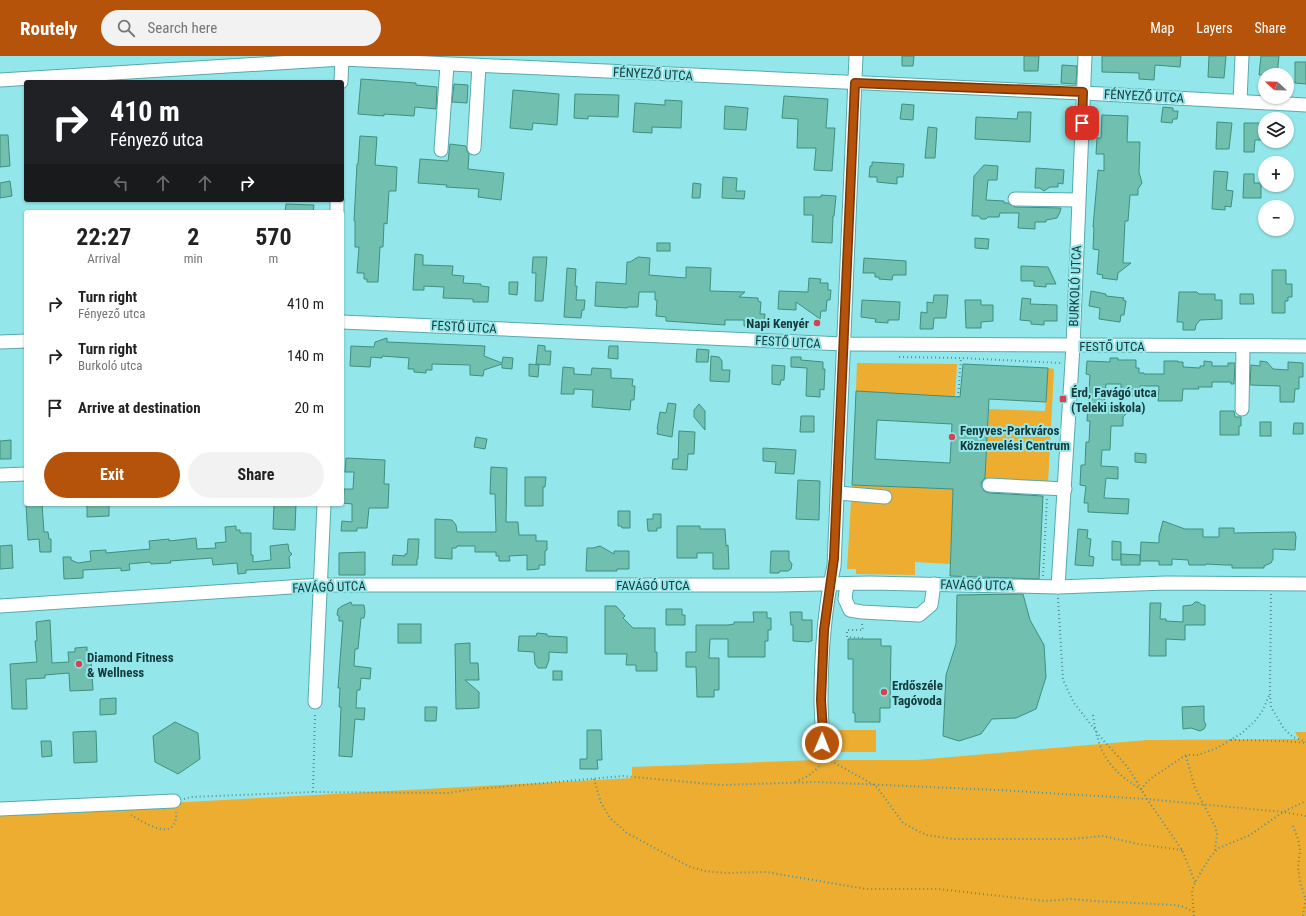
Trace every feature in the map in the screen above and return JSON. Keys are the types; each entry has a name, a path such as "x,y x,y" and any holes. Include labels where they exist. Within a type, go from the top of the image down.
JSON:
{"street":[{"path":"822,743 823,731 821,700 824,630 834,566 838,493 856,56"},
{"name":"BURKOLÓ UTCA","path":"1058,587 1065,489 1067,346 1078,200 1085,56"},
{"path":"1240,101 1242,56"},
{"path":"341,80 342,58"},
{"name":"FÉNYEZŐ UTCA","path":"0,80 342,58 479,66 1083,92 1306,105"},
{"path":"441,150 447,64"},
{"path":"474,148 479,66"},
{"path":"1015,199 1078,200"},
{"name":"FESTŐ UTCA","path":"344,322 844,344 1306,346"},
{"path":"0,342 24,341"},
{"path":"1242,409 1243,346"},
{"path":"0,475 24,474"},
{"path":"988,485 1065,489"},
{"path":"838,493 885,497"},
{"path":"315,702 324,506"},
{"name":"FAVÁGÓ UTCA","path":"0,606 321,585 934,584 1058,587 1166,583 1306,584"},
{"path":"847,584 845,599 850,610 862,612 919,614 931,605 934,584"},
{"path":"0,809 174,801"}],"path":[{"path":"1061,370 1061,363 1067,346"},
{"path":"899,357 961,358 1061,363"},
{"path":"958,397 960,364"},
{"path":"1043,579 1047,496 1051,489"},
{"path":"1272,583 1271,707 1284,729 1293,737 1306,743"},
{"path":"1058,587 1063,680 1074,703 1125,764 1182,850 1195,882"},
{"path":"862,612 863,630 847,630 846,637 863,639"},
{"path":"1141,789 1150,779 1186,756 1198,755 1217,748 1242,733 1255,721 1263,710 1270,693"},
{"path":"313,792 315,702"},
{"path":"1093,715 1100,747 1109,764 1125,779 1141,789"},
{"path":"1230,740 1306,743"},
{"path":"794,783 813,774 820,767 824,757 822,743"},
{"path":"1186,756 1195,788 1215,826 1217,834 1215,852"},
{"path":"824,757 876,786 903,823 926,835 953,840 1072,839 1103,836 1138,844 1182,850"},
{"path":"110,804 160,830 174,825 176,819 174,801 192,797 313,792 449,793 466,790 622,776 721,785 816,782 876,786 997,790 1147,799 1283,812 1306,816"},
{"path":"594,779 602,803 610,818 627,833 688,866 704,871 725,873 766,872 866,889 938,889 1045,901 1071,899 1176,905 1194,912"},
{"path":"1194,916 1192,892 1195,882 1210,857 1219,848 1250,835 1283,812 1306,801"},
{"path":"1292,826 1298,838 1300,850 1298,868 1300,881 1306,897 1303,916"}],"shaded area":[{"path":"857,363 957,364 955,397 856,391"},
{"path":"1048,368 1054,369 1048,484 985,480 989,409 1045,411"},
{"path":"852,485 953,489 950,564 915,562 915,575 856,574 856,569 847,569"},
{"path":"834,730 876,730 876,752 834,752"},
{"path":"1295,732 1306,732 1306,916 0,916 0,812 632,778 632,767 816,760 916,760 1147,740 1299,739"}],"building":[{"path":"902,56 914,56 913,66 902,66"},
{"path":"1024,56 1039,56 1038,71 1024,71"},
{"path":"1102,56 1181,56 1180,67 1155,65 1154,80 1139,79 1139,73 1102,72"},
{"path":"1209,56 1226,56 1224,78 1208,77"},
{"path":"1261,56 1279,56 1278,68 1260,68"},
{"path":"1295,62 1306,62 1306,84 1295,83"},
{"path":"1062,65 1077,66 1076,84 1061,83"},
{"path":"361,79 416,83 416,85 437,87 436,109 415,107 414,116 358,114"},
{"path":"454,84 468,85 467,103 452,102"},
{"path":"513,90 559,94 557,125 533,123 532,130 510,128"},
{"path":"575,94 619,95 618,117 588,116 588,119 574,118"},
{"path":"784,96 828,99 826,128 835,128 832,171 814,170 816,148 797,148 798,119 782,118"},
{"path":"665,100 682,101 681,128 652,127 652,133 633,132 635,103 665,105"},
{"path":"902,104 914,105 913,120 900,119"},
{"path":"725,106 748,108 746,130 724,129"},
{"path":"1163,107 1173,108 1173,111 1178,111 1177,119 1173,119 1172,123 1161,122"},
{"path":"1018,112 1031,112 1030,142 975,139 976,117 1017,119"},
{"path":"1102,115 1128,116 1127,142 1140,142 1139,172 1142,183 1138,189 1138,195 1130,195 1128,221 1125,221 1123,263 1131,263 1118,273 1117,280 1102,278 1103,275 1097,274 1099,250 1093,249 1093,227 1098,170 1104,171 1104,154 1096,154 1097,138 1101,138"},
{"path":"1217,122 1232,123 1229,149 1216,149"},
{"path":"1244,123 1258,123 1258,140 1255,140 1254,152 1244,152"},
{"path":"928,127 937,128 935,158 925,158"},
{"path":"0,135 8,135 10,166 0,167"},
{"path":"360,136 377,137 375,165 397,167 396,191 389,191 387,224 384,223 383,247 380,247 378,282 367,282 367,279 364,279 364,273 357,273 359,247 355,247 354,221"},
{"path":"450,144 466,146 469,154 468,169 504,173 501,200 478,197 479,189 446,187 447,185 418,183 420,159 448,161"},
{"path":"872,162 904,164 903,177 897,177 897,184 877,182 877,177 869,177"},
{"path":"984,165 998,166 997,180 988,180 986,200 1004,201 1004,203 1008,203 1015,207 1061,208 1057,218 1046,220 1046,222 1035,222 1035,229 1018,228 1019,213 1000,213 999,217 988,217 986,219 981,219 979,216 972,216 974,176"},
{"path":"1036,168 1064,170 1063,184 1058,183 1058,187 1050,187 1044,191 1040,188 1035,188"},
{"path":"1214,171 1228,172 1226,190 1233,191 1231,207 1225,206 1225,210 1212,209"},
{"path":"1244,174 1254,174 1254,183 1258,183 1258,192 1261,192 1261,198 1243,198"},
{"path":"723,177 737,178 736,191 745,191 744,199 722,198"},
{"path":"10,181 12,196 0,198 0,183"},
{"path":"693,183 701,184 700,198 692,198"},
{"path":"821,195 836,196 833,216 832,243 812,242 813,215 804,215 804,197 821,197"},
{"path":"286,204 314,205 313,210 285,210"},
{"path":"975,238 989,239 988,249 975,248"},
{"path":"657,243 670,243 670,251 657,251"},
{"path":"415,254 423,255 423,265 453,266 452,275 464,276 463,283 481,284 481,286 489,287 488,302 473,302 473,299 443,298 444,287 424,286 424,290 413,290"},
{"path":"533,257 547,257 543,301 535,301 536,273 532,273"},
{"path":"638,257 650,258 649,275 686,278 686,267 711,268 710,291 745,292 739,297 758,298 758,301 761,302 760,314 765,314 764,327 744,326 744,320 725,320 725,325 666,321 666,317 656,316 657,300 655,300 655,292 639,292 638,307 627,308 595,306 596,282 626,284 627,262 630,262"},
{"path":"864,258 906,261 906,275 893,275 892,280 879,279 879,277 875,277 875,273 863,273"},
{"path":"1021,266 1048,267 1056,284 1046,284 1046,287 1034,286 1034,281 1021,281"},
{"path":"567,268 576,269 576,300 585,300 581,318 564,317"},
{"path":"1272,270 1286,270 1286,284 1292,284 1292,297 1288,297 1288,301 1285,301 1285,313 1272,313"},
{"path":"809,278 821,279 820,283 828,283 828,290 831,290 830,300 827,300 826,311 821,311 820,319 796,302 796,310 778,309 779,291 808,292"},
{"path":"509,282 518,282 517,295 509,294"},
{"path":"1091,291 1106,294 1106,296 1124,298 1123,300 1126,301 1124,315 1121,315 1120,322 1099,319 1100,308 1089,306"},
{"path":"1179,292 1215,294 1215,300 1222,300 1222,319 1200,320 1196,325 1195,330 1183,330 1183,322 1177,322"},
{"path":"1240,294 1253,294 1254,304 1240,304"},
{"path":"934,295 948,295 946,318 934,318 933,329 920,329 921,312 927,313 927,302 933,303"},
{"path":"1022,298 1031,299 1030,304 1057,305 1057,321 1044,321 1044,325 1031,324 1031,321 1020,320"},
{"path":"862,300 900,302 899,320 888,320 888,323 875,322 876,319 861,317"},
{"path":"965,300 981,300 981,305 993,305 993,321 981,322 981,328 966,328"},
{"path":"387,338 387,342 485,346 484,356 502,363 503,357 513,358 512,369 502,368 502,364 484,370 483,376 470,375 470,365 432,364 432,370 426,370 426,373 414,372 414,369 408,369 409,358 382,356 382,358 371,357 370,367 350,366 351,346 374,347 375,342"},
{"path":"538,345 545,346 545,351 551,351 550,365 536,364"},
{"path":"609,346 618,346 618,359 608,358"},
{"path":"697,349 709,350 708,362 696,362"},
{"path":"711,356 719,357 722,361 722,370 730,370 729,382 710,381"},
{"path":"791,357 801,357 801,360 823,362 823,369 825,369 824,390 820,389 820,397 806,396 807,368 791,367"},
{"path":"1110,358 1118,358 1118,360 1136,360 1136,368 1139,368 1139,373 1144,374 1164,374 1164,361 1178,361 1183,362 1183,367 1200,368 1200,366 1204,366 1204,361 1212,362 1212,366 1228,366 1228,363 1235,363 1234,384 1231,384 1231,382 1212,382 1212,387 1183,389 1182,401 1158,401 1159,386 1140,386 1140,396 1121,396 1121,384 1106,384 1104,406 1121,406 1127,413 1123,417 1123,426 1111,426 1110,450 1102,450 1101,466 1118,467 1118,479 1106,478 1104,498 1129,499 1128,514 1088,512 1088,503 1084,503 1086,486 1080,485 1081,465 1085,465 1086,442 1089,442 1090,421 1087,421 1090,375 1086,374 1087,361 1110,362"},
{"path":"1260,361 1267,362 1273,369 1288,370 1288,362 1303,363 1303,377 1299,377 1299,389 1295,389 1294,402 1280,402 1280,386 1250,385 1251,365 1260,366"},
{"path":"529,364 539,365 538,377 529,376"},
{"path":"963,364 1048,368 1046,402 989,399 985,478 981,485 984,491 989,493 1043,496 1039,579 950,576 953,489 852,485 856,391 960,397","holes":["877,420 952,424 950,463 875,459"]},
{"path":"772,365 785,366 784,380 781,380 780,385 772,384"},
{"path":"563,367 574,368 574,374 591,375 592,368 611,369 611,378 633,379 632,386 635,386 634,400 631,400 630,410 592,407 593,390 574,389 574,394 561,394"},
{"path":"668,403 676,404 672,437 657,434 660,412 666,413"},
{"path":"699,404 705,411 705,430 694,417 694,410"},
{"path":"1220,411 1234,411 1235,417 1241,417 1239,435 1220,435"},
{"path":"801,416 814,416 814,432 800,432"},
{"path":"1260,422 1271,422 1271,436 1260,436"},
{"path":"1294,423 1303,423 1303,434 1293,434"},
{"path":"679,431 695,432 694,454 688,454 687,470 672,469 673,459 678,459"},
{"path":"476,437 487,439 485,449 474,447"},
{"path":"11,440 11,459 0,459 0,441"},
{"path":"763,448 796,450 794,474 775,473 776,462 763,461"},
{"path":"1135,453 1146,454 1146,463 1135,462"},
{"path":"346,458 385,460 384,484 389,484 388,508 369,508 367,528 357,528 357,531 341,531 342,521 352,522 352,504 344,503 344,489 353,489 354,472 345,472"},
{"path":"491,467 507,468 506,522 518,522 519,535 536,535 536,541 547,541 545,565 539,565 539,569 527,570 527,555 509,556 510,561 499,561 499,556 496,556 496,552 475,552 475,546 457,546 456,548 452,548 452,559 435,558 435,519 452,520 456,525 457,532 496,532 495,494 490,494"},
{"path":"525,477 546,477 545,487 543,487 543,506 525,506"},
{"path":"798,480 820,481 819,520 796,519"},
{"path":"26,506 42,506 44,532 48,532 49,539 51,539 51,552 40,552 39,539 28,540"},
{"path":"87,506 109,506 109,516 87,517"},
{"path":"274,506 296,506 295,530 273,529"},
{"path":"618,511 630,511 630,528 622,528 621,526 618,526"},
{"path":"653,514 661,514 661,528 657,528 657,531 648,531 647,519 653,519"},
{"path":"1163,521 1185,529 1203,529 1203,537 1219,537 1219,528 1234,528 1234,533 1295,532 1295,550 1273,549 1273,559 1271,563 1264,566 1264,568 1232,568 1232,565 1189,565 1188,560 1172,559 1172,565 1159,565 1159,561 1140,561 1141,542 1159,543 1159,536"},
{"path":"236,526 236,530 240,530 240,533 251,533 251,555 253,555 253,562 271,560 270,546 288,544 289,551 292,554 289,557 290,568 246,570 246,573 238,574 237,563 213,565 212,558 170,561 171,563 151,564 150,562 129,564 130,570 121,571 121,568 83,570 83,578 64,579 63,557 71,557 71,560 78,563 91,561 90,551 106,550 106,553 150,549 149,541 169,539 169,541 196,538 197,549 216,548 215,543 226,542 225,527"},
{"path":"677,526 700,526 700,529 725,529 726,546 728,545 729,569 713,569 713,553 697,553 697,558 677,558"},
{"path":"1078,529 1088,530 1087,538 1091,539 1089,556 1094,557 1093,566 1075,565"},
{"path":"408,539 419,539 417,565 392,565 393,555 405,556 405,554 407,554"},
{"path":"1112,541 1121,542 1121,560 1112,560"},
{"path":"12,545 13,568 0,569 0,546"},
{"path":"600,546 614,554 614,551 629,551 629,569 617,569 617,571 586,571 587,548"},
{"path":"771,551 789,551 789,560 792,564 791,569 788,571 780,571 779,573 770,573"},
{"path":"365,552 365,575 339,575 339,553"},
{"path":"1121,554 1140,555 1140,565 1121,565"},
{"path":"1023,594 1030,620 1044,645 1046,677 1036,709 1016,718 992,719 981,734 959,741 943,736 946,675 956,644 957,595"},
{"path":"351,602 352,605 364,605 365,612 364,618 361,618 358,649 355,649 354,666 371,668 370,679 361,678 360,690 357,690 356,708 365,708 364,720 355,719 352,757 339,756 341,707 339,707 340,688 338,688 343,621 339,621 339,616 337,615 338,609"},
{"path":"1195,602 1205,605 1205,625 1185,625 1185,640 1166,639 1166,656 1149,656 1150,603 1161,603 1160,619 1166,619 1166,621 1183,622 1183,606 1192,605"},
{"path":"605,606 616,606 625,616 623,618 633,628 655,628 657,671 636,671 636,665 626,665 627,654 605,654"},
{"path":"666,609 682,609 682,615 685,615 685,625 666,625"},
{"path":"753,612 767,612 767,618 771,618 771,630 768,630 768,641 765,641 765,657 728,657 728,639 710,639 709,658 719,658 719,690 714,690 714,697 697,697 696,667 686,667 686,652 696,652 696,625 728,625 734,624 734,622 754,622"},
{"path":"790,612 802,612 802,620 812,620 812,641 793,641 793,625 791,625"},
{"path":"50,620 52,663 69,662 68,652 75,652 75,648 87,647 87,659 91,659 93,690 70,691 69,673 45,675 45,678 26,679 27,709 12,709 10,664 37,662 35,641 37,641 36,622"},
{"path":"398,624 421,624 421,643 398,643"},
{"path":"537,633 547,634 547,636 567,637 567,653 549,652 549,660 546,668 538,668 535,664 534,652 518,651 519,636 536,636"},
{"path":"848,639 881,639 881,646 891,646 890,708 880,708 880,722 855,722 855,713 853,713 853,659 848,659"},
{"path":"470,643 470,663 478,663 479,680 465,680 479,692 479,708 456,709 455,644"},
{"path":"553,671 562,671 562,680 553,680"},
{"path":"116,698 116,714 100,715 100,699"},
{"path":"1204,706 1204,721 1206,725 1204,729 1200,731 1191,728 1183,729 1182,707"},
{"path":"425,707 437,707 436,721 425,721"},
{"path":"175,722 198,733 200,759 178,774 155,762 153,736"},
{"path":"587,730 601,730 602,760 597,760 598,769 580,769 580,759 587,759"},
{"path":"96,731 97,762 74,763 73,732"},
{"path":"41,741 51,741 52,756 42,757"}],"place":[{"name":"Napi Kenyér","path":"817,323"},
{"name":"Érd, Favágó utca (Teleki iskola)","path":"1063,399"},
{"name":"Fenyves-Parkváros Köznevelési Centrum","path":"952,437"},
{"name":"Diamond Fitness & Wellness","path":"79,664"},
{"name":"Erdőszéle Tagóvoda","path":"884,692"}],"route":[{"path":"822,743 823,731 821,700 824,630 834,566 855,83 1083,92 1082,123"}]}
